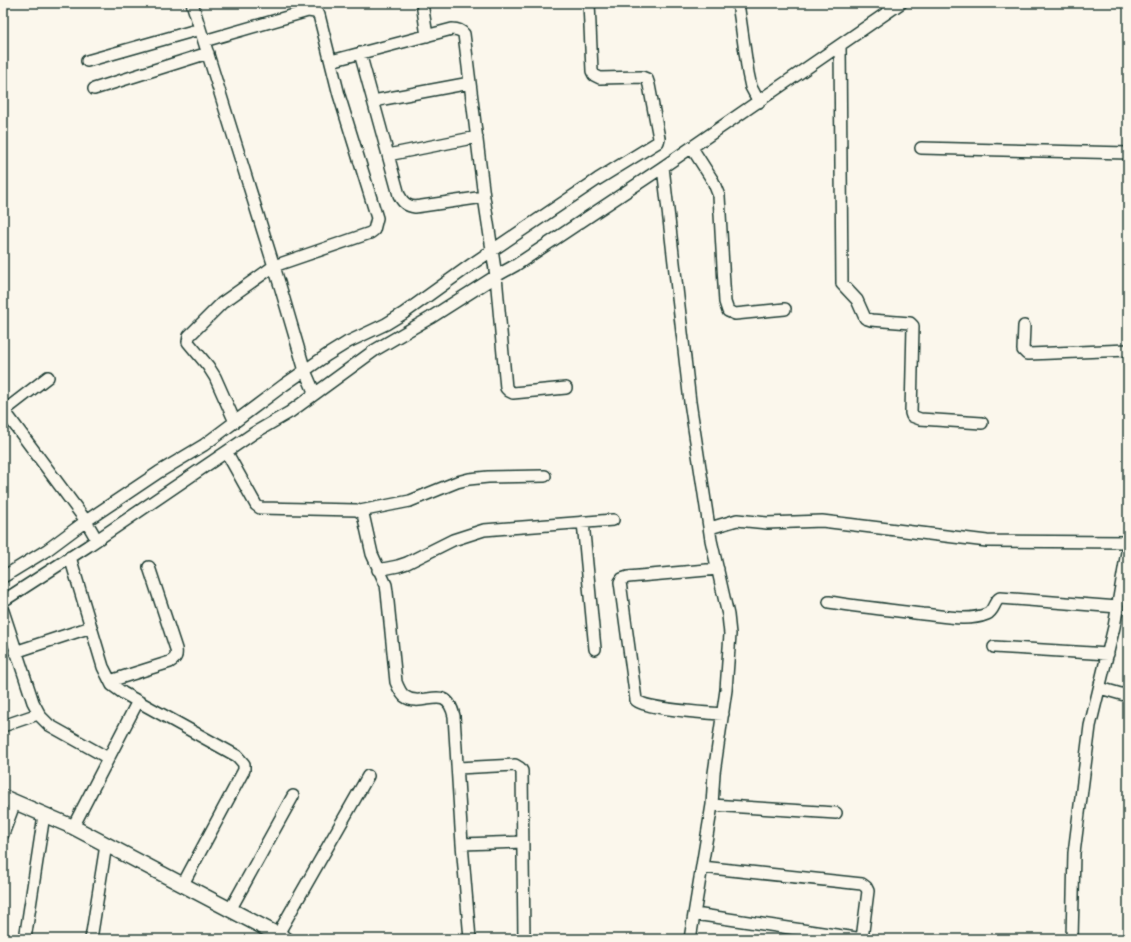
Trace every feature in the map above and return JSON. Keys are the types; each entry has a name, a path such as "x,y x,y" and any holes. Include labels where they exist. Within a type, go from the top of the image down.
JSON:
{"main road":[{"path":"9,799 73,827 282,937"}],"street":[{"path":"192,3 310,382"},
{"path":"422,3 427,36"},
{"path":"3,601 70,557 91,530 159,472 204,445 235,422 310,382 375,350 430,318 494,263 592,183 656,143 658,140 647,79 642,77 600,78 594,75 592,71 589,3"},
{"path":"738,3 748,73 755,94"},
{"path":"3,578 47,550 91,530 227,453 254,433 290,412 310,382 348,342 386,324 404,313 472,264 494,263 516,265 692,148 755,94 840,45 901,3"},
{"path":"204,41 308,11 315,12 321,19 339,95 377,218 374,230 370,233 274,266 222,303 187,339 215,377 235,422"},
{"path":"86,61 200,28"},
{"path":"331,61 452,29 457,29 464,34 484,197 494,263 506,388 513,392 566,388"},
{"path":"840,45 842,284 856,300 863,316 867,319 910,323 913,326 912,416 920,419 982,423"},
{"path":"94,89 208,53"},
{"path":"360,53 399,195 407,206 415,207 484,197"},
{"path":"373,100 470,83"},
{"path":"388,155 477,137"},
{"path":"692,148 713,181 719,196 725,302 728,311 735,314 785,309"},
{"path":"921,148 1128,153"},
{"path":"663,167 690,402 710,528 728,615 730,634 722,714 714,773 712,805 690,939"},
{"path":"1024,326 1023,350 1027,354 1128,350"},
{"path":"48,376 4,410 91,530"},
{"path":"227,453 256,505 260,508 360,511 410,501 457,482 469,479 488,477 545,476"},
{"path":"360,511 364,517 372,554 386,585 396,682 400,691 409,698 419,700 442,698 447,700 452,705 470,939"},
{"path":"378,570 407,563 453,540 484,530 613,520"},
{"path":"710,528 737,520 767,523 822,521 987,541 1128,542"},
{"path":"583,522 595,649"},
{"path":"1072,939 1074,853 1090,726 1118,607 1128,546"},
{"path":"70,557 102,667 110,682 123,693 237,756 244,764 244,770 183,884"},
{"path":"110,682 170,662 177,655 149,567"},
{"path":"718,569 624,577 620,582 636,700 640,704 670,709 722,714"},
{"path":"829,602 860,607 968,618 987,614 992,610 997,600 1000,598 1118,607"},
{"path":"3,612 15,652 38,714 49,725 108,758"},
{"path":"15,652 91,628"},
{"path":"994,646 1108,654"},
{"path":"1100,688 1128,696"},
{"path":"73,827 138,701"},
{"path":"3,726 38,714"},
{"path":"458,768 515,765 522,771 524,939"},
{"path":"282,937 368,776"},
{"path":"230,910 293,796"},
{"path":"3,834 9,799"},
{"path":"712,805 836,813"},
{"path":"25,939 44,815"},
{"path":"462,844 523,842"},
{"path":"91,939 106,845"},
{"path":"695,914 863,939 868,891 862,884 702,867"}]}
